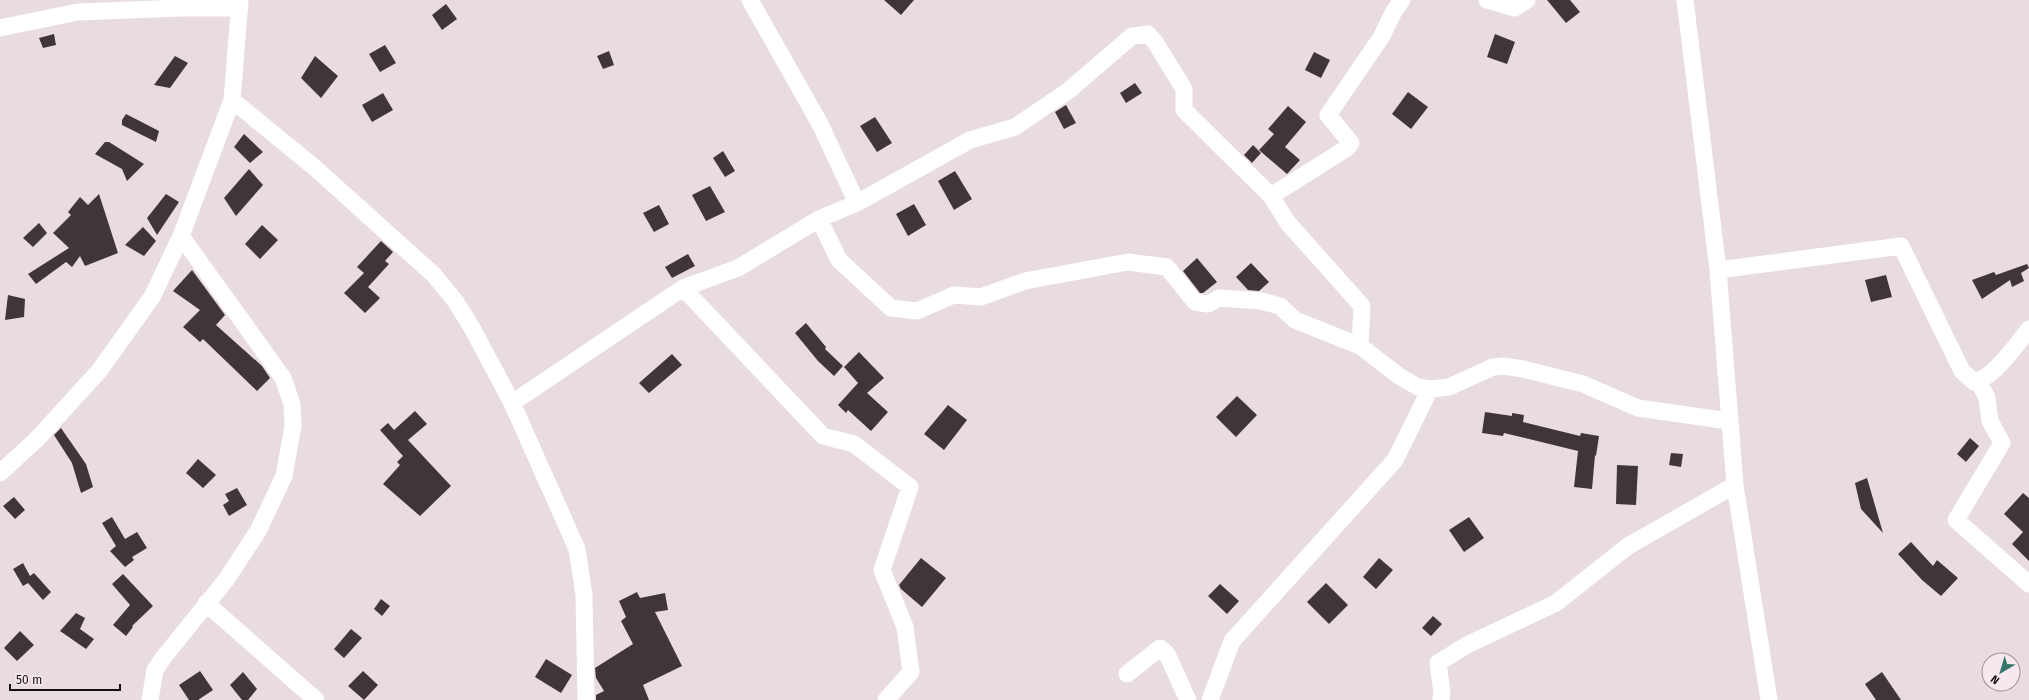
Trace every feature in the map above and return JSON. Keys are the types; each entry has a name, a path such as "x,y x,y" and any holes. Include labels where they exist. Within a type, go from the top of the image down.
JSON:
{"street":[{"path":"750,0 820,124 857,203"},
{"path":"1271,196 1347,148 1351,143 1328,115 1382,36 1402,0"},
{"path":"1486,0 1515,8 1528,0"},
{"path":"1686,0 1718,270 1735,485 1769,700"},
{"path":"0,13 6,26 78,12 240,4 232,100 182,236 152,297 99,371 37,439 0,473"},
{"path":"512,403 683,288 738,268 819,219 857,203 970,140 1015,127 1068,91 1132,36 1148,34 1155,42 1184,89 1184,110 1271,196 1288,223 1362,306 1360,346"},
{"path":"232,100 314,166 434,275 456,302 472,328 512,403 577,549 584,595 586,700"},
{"path":"819,219 840,260 890,308 917,311 954,295 981,297 1026,280 1128,262 1167,267 1195,302 1208,304 1219,298 1261,301 1280,306 1294,320 1360,346 1399,376 1418,386 1430,390 1449,387 1493,367 1503,366 1535,371 1583,384 1638,408 1729,421"},
{"path":"150,700 155,670 206,603 226,580 258,531 284,476 293,426 292,404 283,378 182,236"},
{"path":"1718,270 1901,246 1962,371 1974,382 1980,382 1994,370 2029,330"},
{"path":"683,288 823,436 854,444 910,487 882,570 905,627 911,672 886,700"},
{"path":"1980,382 1987,398 1990,422 2002,443 1956,520 2029,584"},
{"path":"1210,700 1232,641 1395,460 1430,390"},
{"path":"1441,700 1442,692 1438,663 1467,645 1556,603 1628,546 1735,485"},
{"path":"206,603 316,700"},
{"path":"1127,674 1160,648 1167,654 1188,700"}],"building":[{"path":"884,0 914,0 901,15"},
{"path":"1547,0 1570,0 1580,12 1566,23"},
{"path":"446,4 457,19 442,30 432,15"},
{"path":"54,34 56,45 43,48 39,38"},
{"path":"1495,34 1515,42 1507,64 1487,57"},
{"path":"385,45 396,63 380,72 369,54"},
{"path":"609,51 614,65 603,69 597,56"},
{"path":"1314,52 1330,60 1321,78 1305,70"},
{"path":"175,56 188,63 170,88 154,85"},
{"path":"315,56 338,76 321,98 301,78"},
{"path":"1135,83 1142,93 1126,103 1120,93"},
{"path":"1408,92 1428,107 1411,129 1392,114"},
{"path":"383,93 393,110 372,122 362,105"},
{"path":"1066,105 1076,123 1064,129 1055,112"},
{"path":"1288,106 1306,122 1285,147 1300,160 1287,174 1259,150 1274,134 1268,129"},
{"path":"126,114 159,131 156,142 122,125 122,120"},
{"path":"875,117 892,143 877,152 860,126"},
{"path":"244,134 263,152 250,163 234,147"},
{"path":"105,142 109,142 144,164 127,181 122,169 95,154"},
{"path":"1253,145 1261,153 1252,163 1244,155"},
{"path":"723,151 735,171 725,177 713,158"},
{"path":"249,169 263,185 236,216 224,198"},
{"path":"955,171 972,199 954,210 938,181"},
{"path":"710,186 725,212 706,221 692,195"},
{"path":"99,194 118,253 85,266 80,256 72,267 66,262 36,284 28,274 69,248 53,233 71,215 68,212 80,197 88,205"},
{"path":"166,194 179,202 157,235 147,218"},
{"path":"914,204 926,225 908,236 896,214"},
{"path":"659,205 669,224 654,232 643,213"},
{"path":"39,223 47,233 33,247 23,238"},
{"path":"262,225 278,240 260,259 245,244"},
{"path":"143,227 156,241 144,256 125,245"},
{"path":"381,241 393,252 385,261 389,264 368,287 380,298 365,313 344,293 364,273 357,267"},
{"path":"688,254 695,266 672,278 665,267"},
{"path":"1197,258 1217,282 1203,293 1200,293 1183,271"},
{"path":"1251,263 1269,282 1259,291 1248,290 1236,277"},
{"path":"2027,264 2029,268 2021,273 2024,281 2012,287 2010,280 1982,299 1972,280 1994,272 1996,275"},
{"path":"192,270 225,315 216,325 262,366 270,378 257,391 203,339 200,342 183,327 200,310 173,291"},
{"path":"1886,275 1892,297 1871,302 1865,280"},
{"path":"8,295 25,299 24,317 5,320"},
{"path":"806,323 826,347 825,349 843,366 834,376 818,361 795,333"},
{"path":"859,352 884,378 867,393 888,412 871,431 848,410 846,413 838,405 858,383 844,367"},
{"path":"672,354 682,365 649,393 639,383"},
{"path":"1237,396 1257,415 1236,437 1216,417"},
{"path":"948,405 967,420 944,450 924,434"},
{"path":"415,411 427,424 408,440 451,486 420,516 383,484 400,465 397,462 403,456 380,430 388,423 394,430"},
{"path":"1485,412 1512,416 1512,413 1524,415 1523,422 1580,436 1581,433 1599,436 1596,456 1595,455 1592,489 1574,487 1578,451 1504,433 1503,436 1482,433"},
{"path":"61,428 86,464 93,487 81,493 72,463 54,435"},
{"path":"1970,438 1979,446 1966,462 1957,454"},
{"path":"1671,453 1683,454 1681,467 1669,465"},
{"path":"198,459 216,475 203,488 186,473"},
{"path":"1617,465 1638,466 1636,505 1616,504"},
{"path":"1867,478 1883,533 1861,509 1855,483"},
{"path":"237,488 247,505 229,516 223,505 229,501 225,494"},
{"path":"2023,493 2029,498 2029,561 2012,544 2023,532 2004,514"},
{"path":"14,497 25,510 15,519 3,506"},
{"path":"112,517 125,539 137,532 147,548 132,557 134,560 125,567 110,551 116,546 102,523"},
{"path":"1469,517 1484,538 1464,552 1449,530"},
{"path":"1911,542 1933,566 1937,560 1958,578 1941,596 1922,580 1898,554"},
{"path":"921,558 946,578 922,607 901,589 899,585"},
{"path":"1379,558 1393,570 1376,589 1363,577"},
{"path":"23,563 30,576 34,573 51,592 43,600 28,583 23,586 13,569"},
{"path":"123,574 153,606 132,626 133,627 126,636 113,625 130,605 112,584"},
{"path":"1326,583 1348,605 1329,624 1307,602"},
{"path":"1220,584 1239,601 1227,614 1208,596"},
{"path":"637,592 640,598 665,593 668,610 655,612 682,666 643,685 649,700 596,700 596,695 604,691 596,678 595,668 633,644 621,621 626,617 619,601"},
{"path":"381,599 390,606 382,616 374,609"},
{"path":"76,613 85,618 80,629 94,639 86,649 60,631"},
{"path":"1433,616 1442,624 1431,636 1422,628"},
{"path":"351,629 362,638 344,658 334,649"},
{"path":"20,631 34,645 17,661 4,648"},
{"path":"546,659 572,675 561,693 535,677"},
{"path":"200,671 213,690 198,700 189,700 179,685"},
{"path":"363,671 378,685 364,700 348,686"},
{"path":"243,672 257,689 248,700 242,700 230,685"},
{"path":"1882,672 1901,700 1876,700 1865,684"}]}
